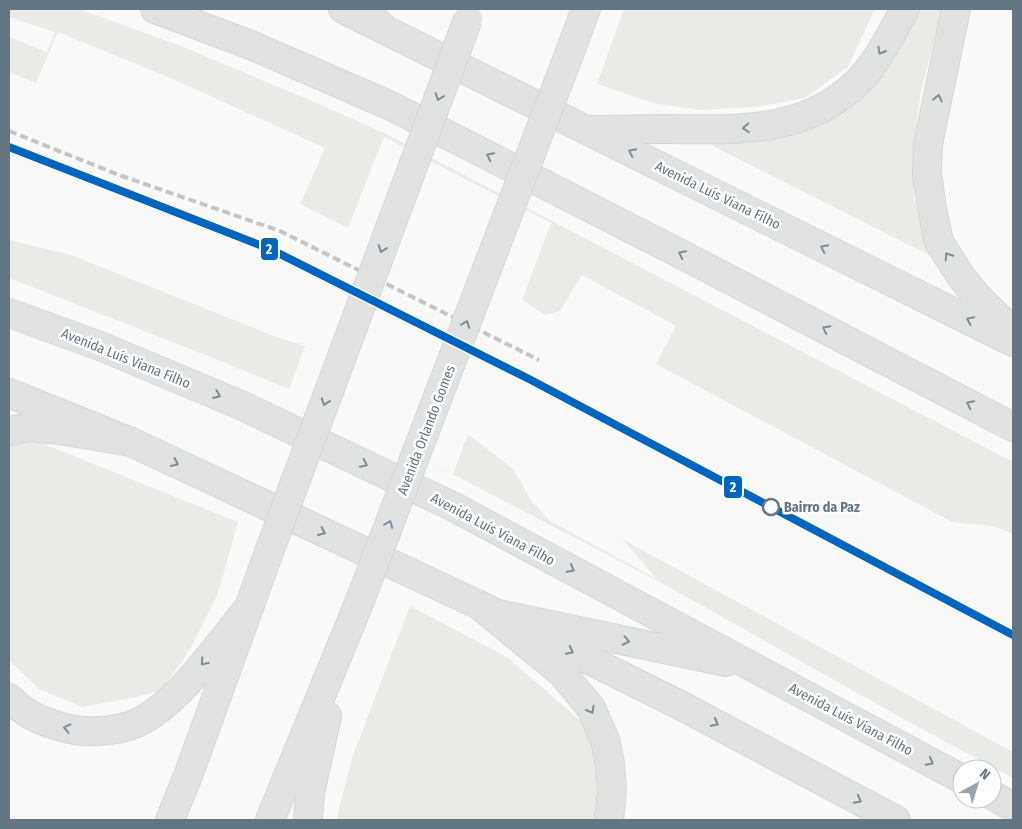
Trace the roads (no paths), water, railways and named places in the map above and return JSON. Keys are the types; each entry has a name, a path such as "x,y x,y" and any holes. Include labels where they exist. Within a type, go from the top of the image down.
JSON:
{"main road":[{"path":"155,9 253,46 391,106 1013,427"},
{"name":"Avenida Luís Viana Filho","path":"343,9 1013,342"},
{"path":"364,9 385,30"},
{"name":"Avenida Orlando Gomes","path":"270,820 342,646 586,9"},
{"path":"588,130 706,130 785,123 823,108 850,90 872,65 905,9"},
{"path":"956,9 928,144 926,174 932,208 939,242 960,275 975,294 1013,332"},
{"path":"170,820 189,773 246,611 470,14"},
{"name":"Avenida Luís Viana Filho","path":"9,312 100,346 261,414 454,507 952,774"},
{"path":"9,393 131,442 486,609 680,705 896,820"},
{"path":"9,431 29,427 60,430 131,442"},
{"path":"486,609 758,669"},
{"path":"486,609 562,673 591,708 605,740 610,764 612,791 609,820"},
{"path":"9,698 28,714 49,724 69,730 90,732 135,724 162,706 182,688 246,611"},
{"path":"308,820 310,793 342,646"},
{"path":"1002,801 1013,807"}],"railway":[{"path":"9,131 119,175 280,231 539,360"}],"place":[{"name":"Bairro da Paz","path":"771,507"}]}
